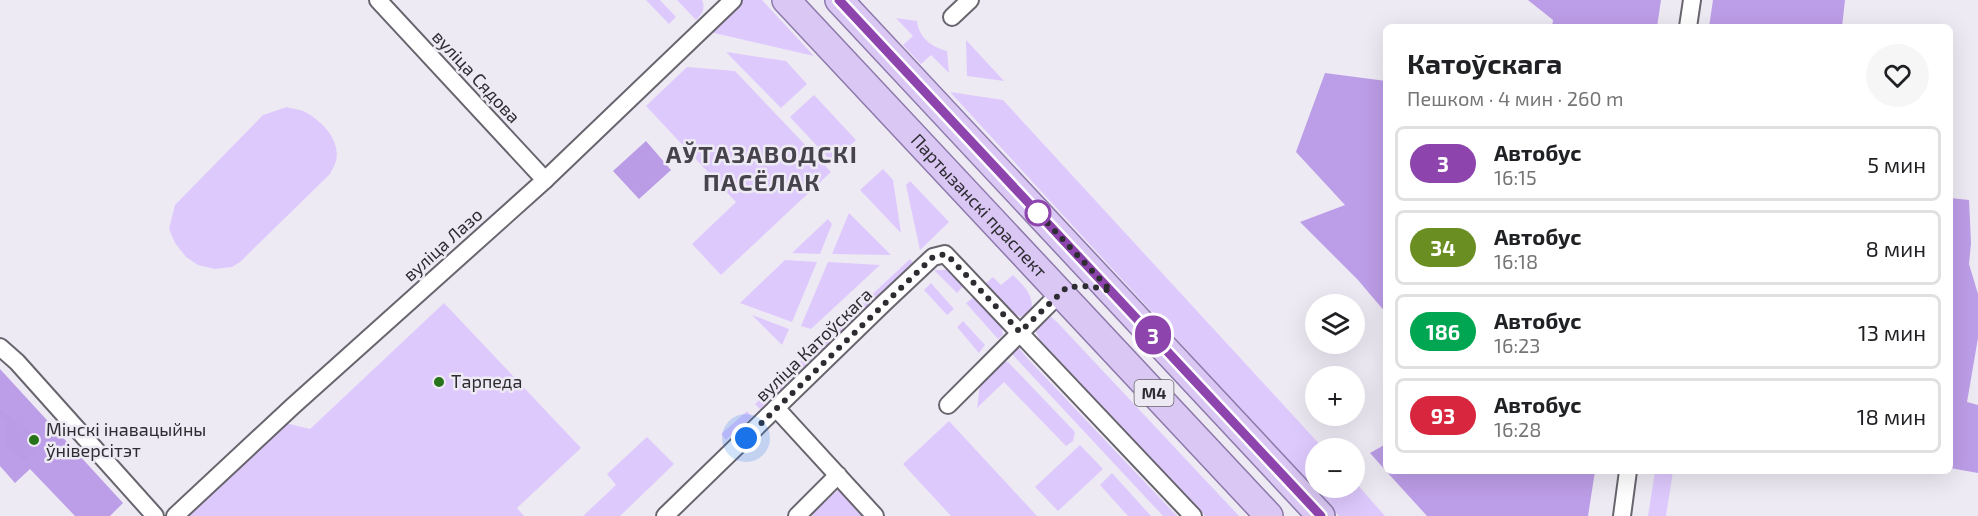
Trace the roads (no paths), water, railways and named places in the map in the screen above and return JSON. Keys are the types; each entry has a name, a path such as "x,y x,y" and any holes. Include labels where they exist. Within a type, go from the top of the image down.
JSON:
{"main road":[{"name":"Партызанскі праспект","path":"786,0 1269,516"},
{"name":"М4","path":"839,0 1321,516"},
{"path":"959,186 999,208 1008,207 1014,203 1015,188"},
{"path":"1060,293 1067,287 1075,285 1111,291"}],"street":[{"name":"вуліца Сядова","path":"378,0 545,180"},
{"path":"952,16 970,0"},
{"path":"1688,24 1692,0"},
{"name":"вуліца Лазо","path":"175,516 293,406 545,180 724,3"},
{"name":"вуліца Катоўскага","path":"665,516 933,257 945,254 950,258 1020,332"},
{"path":"948,405 1060,293"},
{"path":"1020,332 1193,516"},
{"path":"0,347 17,362 155,516"},
{"path":"776,408 875,516"},
{"path":"1622,516 1628,474"},
{"path":"796,516 838,475"}],"waterway":[{"path":"0,412 10,420"}],"place":[{"name":"Тарпеда","path":"439,382"},
{"name":"Мінскі інавацыйны ўніверсітэт","path":"34,440"}],"district":[{"name":"АЎТАЗАВОДСКІ ПАСЁЛАК","path":"762,169"}]}
